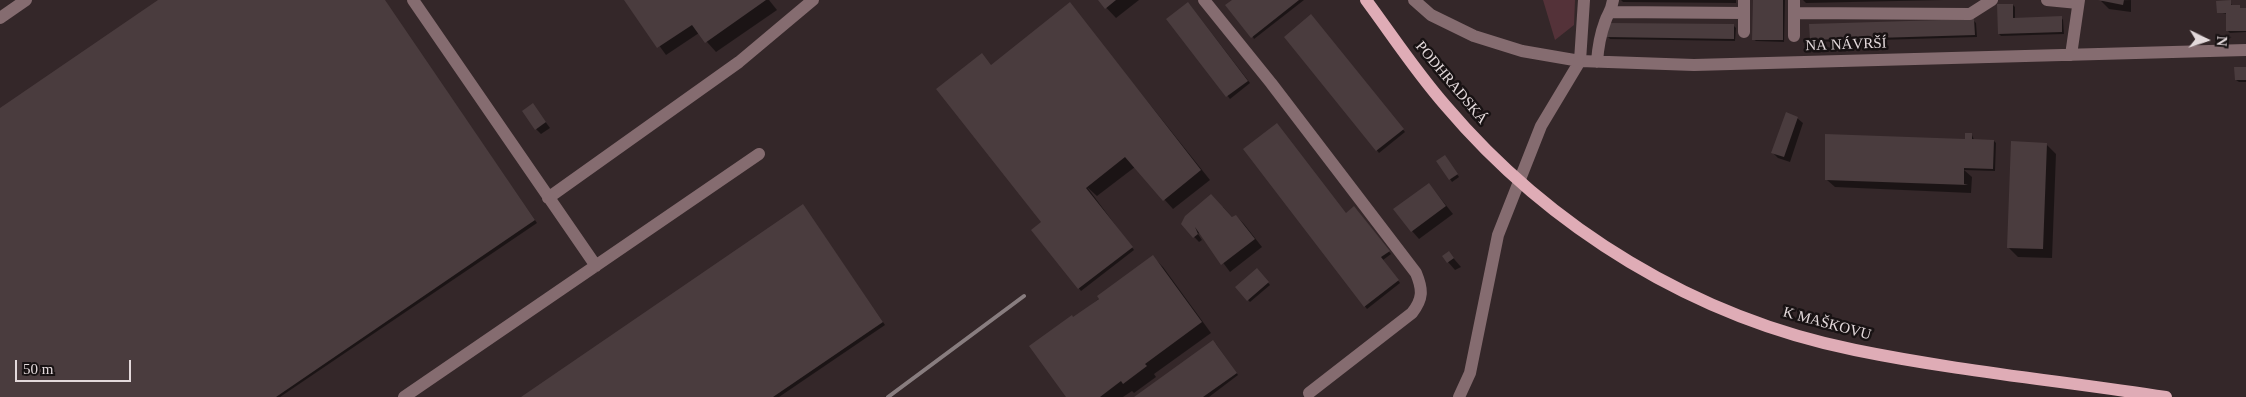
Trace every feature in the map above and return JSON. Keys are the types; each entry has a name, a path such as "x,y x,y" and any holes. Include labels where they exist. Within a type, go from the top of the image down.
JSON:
{"main road":[{"name":"PODHRADSKÁ","path":"1366,0 1445,106 1520,180"},
{"name":"K MAŠKOVU","path":"1520,180 1578,228 1645,271 1688,294 1786,332 1854,350 1899,358 2166,397"}],"street":[{"path":"0,18 26,0"},
{"path":"413,0 596,266"},
{"path":"548,198 738,62 813,0"},
{"path":"1204,0 1271,82 1416,274 1422,287 1420,302 1412,313 1309,393"},
{"name":"NA NÁVRŠÍ","path":"1414,0 1430,15 1474,36 1522,51 1580,61 1694,66 2246,50"},
{"path":"1458,397 1470,373 1498,235 1541,126 1580,61 1584,0"},
{"path":"1794,36 1794,7 1970,14 1992,0"},
{"path":"2047,0 2079,2 2070,55"},
{"path":"1597,62 1599,39 1612,6 1744,6 1744,32"},
{"path":"404,397 759,154"}],"shaded area":[{"path":"1543,0 1575,0 1574,25 1555,40"}],"building":[{"path":"158,0 385,0 535,220 276,397 0,397 0,108"},
{"path":"624,0 766,0 705,43 692,25 657,48"},
{"path":"1098,0 1116,0 1105,9"},
{"path":"1232,0 1299,0 1251,38 1225,5"},
{"path":"1753,0 1783,0 1783,40 1752,40"},
{"path":"2098,0 2124,0 2123,5"},
{"path":"2231,0 2231,5 2240,5 2240,8 2246,8 2246,31 2226,31 2226,13 2217,13 2216,1"},
{"path":"1070,2 1201,170 1163,201 1125,157 1086,188 1133,247 1078,289 1031,230 1041,222 936,89 982,53 991,65"},
{"path":"1188,2 1248,81 1226,97 1166,19"},
{"path":"1997,4 2013,4 2013,18 2062,16 2062,32 1998,34"},
{"path":"1311,14 1404,129 1376,151 1284,37"},
{"path":"1974,19 1975,35 1810,40 1809,24"},
{"path":"1610,23 1734,24 1734,39 1606,37"},
{"path":"2234,67 2246,67 2246,80 2235,80"},
{"path":"533,103 546,122 535,130 522,111"},
{"path":"1786,112 1798,117 1784,157 1771,153"},
{"path":"1277,123 1346,213 1354,206 1390,251 1381,257 1399,280 1364,307 1243,149"},
{"path":"1965,133 1972,133 1972,139 1994,140 1993,169 1964,168 1964,184 1968,185 1825,180 1825,134 1965,139"},
{"path":"2011,141 2047,143 2043,249 2007,248"},
{"path":"1445,155 1458,174 1449,180 1436,161"},
{"path":"1429,183 1446,206 1411,232 1393,209"},
{"path":"1211,194 1232,217 1236,215 1255,239 1221,265 1195,227 1198,234 1193,238 1181,224 1185,216"},
{"path":"803,204 883,322 773,397 521,397"},
{"path":"1449,251 1454,258 1447,263 1442,256"},
{"path":"1153,255 1202,322 1145,364 1147,366 1123,384 1121,381 1100,397 1066,397 1029,346 1072,315 1073,317 1099,299 1097,296"},
{"path":"1257,268 1269,282 1247,301 1235,287"},
{"path":"1213,340 1237,373 1203,397 1134,397"}],"railway":[{"path":"888,397 1024,296"}]}
